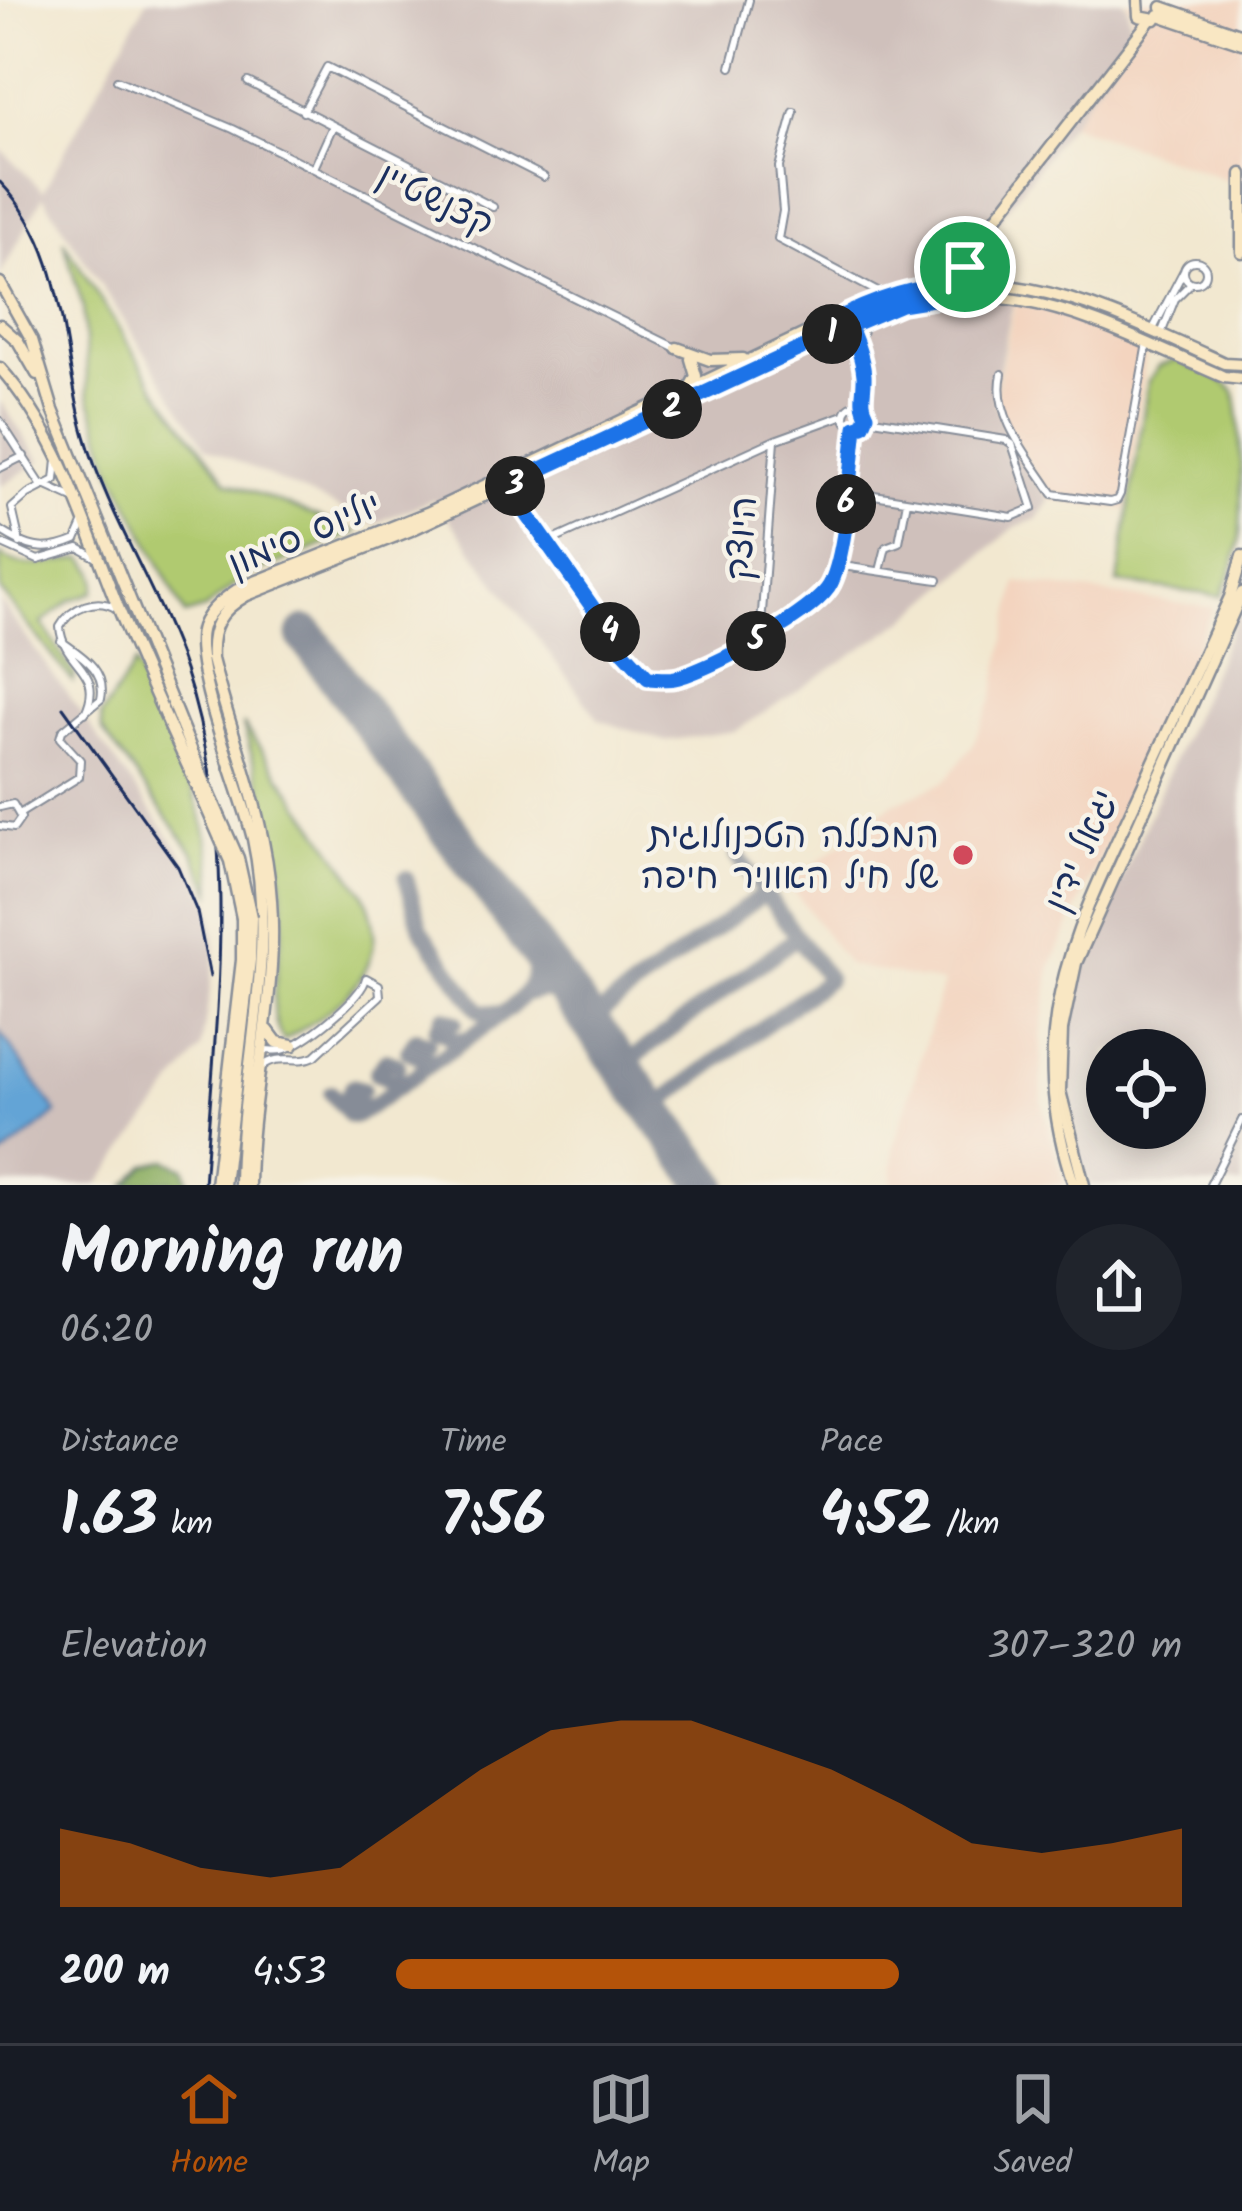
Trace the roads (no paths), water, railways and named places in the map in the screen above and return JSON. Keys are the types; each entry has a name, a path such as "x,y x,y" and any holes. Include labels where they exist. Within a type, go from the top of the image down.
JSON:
{"street":[{"path":"731,67 749,0"},
{"path":"920,287 950,272 966,257 1140,35 1147,8 1242,39"},
{"path":"303,112 327,67 544,178"},
{"name":"קצנשטיין","path":"117,80 314,168 677,349 691,359 709,386"},
{"path":"248,82 493,207"},
{"path":"794,112 779,167 783,211 778,239 887,297"},
{"path":"314,168 332,128"},
{"path":"1242,174 1242,252"},
{"path":"966,257 971,277 1070,298 1242,379"},
{"path":"958,289 966,257"},
{"path":"1002,374 999,400 1006,418 1053,494 1110,502 1120,494 1145,363 1156,335 1184,270 1196,261 1205,267 1205,278 1191,283 1175,298 1156,335"},
{"path":"1184,270 1191,283"},
{"path":"0,283 32,340 52,410"},
{"path":"958,289 987,284"},
{"name":"יוליוס סימון","path":"245,1185 258,1052 259,874 200,657 206,619 240,588 510,480 887,297 920,287 958,289"},
{"path":"958,289 1040,303 1178,342 1224,370 1242,390"},
{"name":"יוליוס סימון","path":"245,1185 262,1067 258,1052 266,1026 272,936 261,829 212,659 215,623 224,610 247,595 491,494 510,480 688,389 709,386 758,357 847,320 864,319 958,289"},
{"path":"856,344 864,319"},
{"path":"847,320 864,372 861,406 867,418"},
{"path":"0,325 29,356 52,410 230,861 246,917 220,1185"},
{"path":"677,349 719,361 758,357"},
{"path":"1224,370 1242,350"},
{"path":"688,389 696,376 691,359"},
{"path":"1224,370 1242,364"},
{"path":"0,368 39,420 57,457 120,612 200,783"},
{"path":"547,543 775,440 844,415 850,406 861,406"},
{"path":"844,415 856,427"},
{"path":"510,480 517,500 624,652 648,678 674,679 760,639 828,590 836,565 856,427 867,418 1006,440 1012,444 1033,508 1012,517 848,491"},
{"path":"0,421 43,484 77,502"},
{"name":"היוצק","path":"760,639 775,440"},
{"path":"0,468 24,456"},
{"path":"20,543 12,508 57,478 57,457"},
{"path":"491,494 504,492 517,500"},
{"path":"880,572 886,547 898,542 907,500"},
{"path":"2,531 40,550 54,549 76,539 84,521"},
{"path":"2,531 16,525"},
{"path":"0,543 38,560 83,549 103,570"},
{"name":"יגאל ידין","path":"1074,1185 1051,1092 1061,979 1083,916 1230,597 1242,556"},
{"path":"836,565 938,580"},
{"path":"99,602 103,570"},
{"name":"יגאל ידין","path":"1084,1185 1060,1091 1062,1030 1076,963 1242,593"},
{"path":"99,602 120,612"},
{"path":"21,813 79,777 80,760 60,738 62,731 101,699 103,683 83,655 62,641 63,620 99,602"},
{"path":"0,794 2,805 17,806 21,813"},
{"path":"0,826 14,828 21,813"},
{"path":"258,1052 293,1045 362,993 366,978 380,985 377,1000 315,1056 308,1060 276,1058 262,1067"},
{"path":"266,1026 277,1042 293,1045"},
{"path":"1210,1185 1242,1120"}],"water":[{"path":"0,1032 57,1113 0,1158"}],"railway":[{"path":"0,182 39,240 59,303 85,436 107,496 174,640 202,734 213,797 220,926 204,1185"},
{"path":"63,707 178,867 197,912 210,977"}],"place":[{"name":"המכללה הטכנולוגית של חיל האוויר חיפה","path":"963,855"}]}
